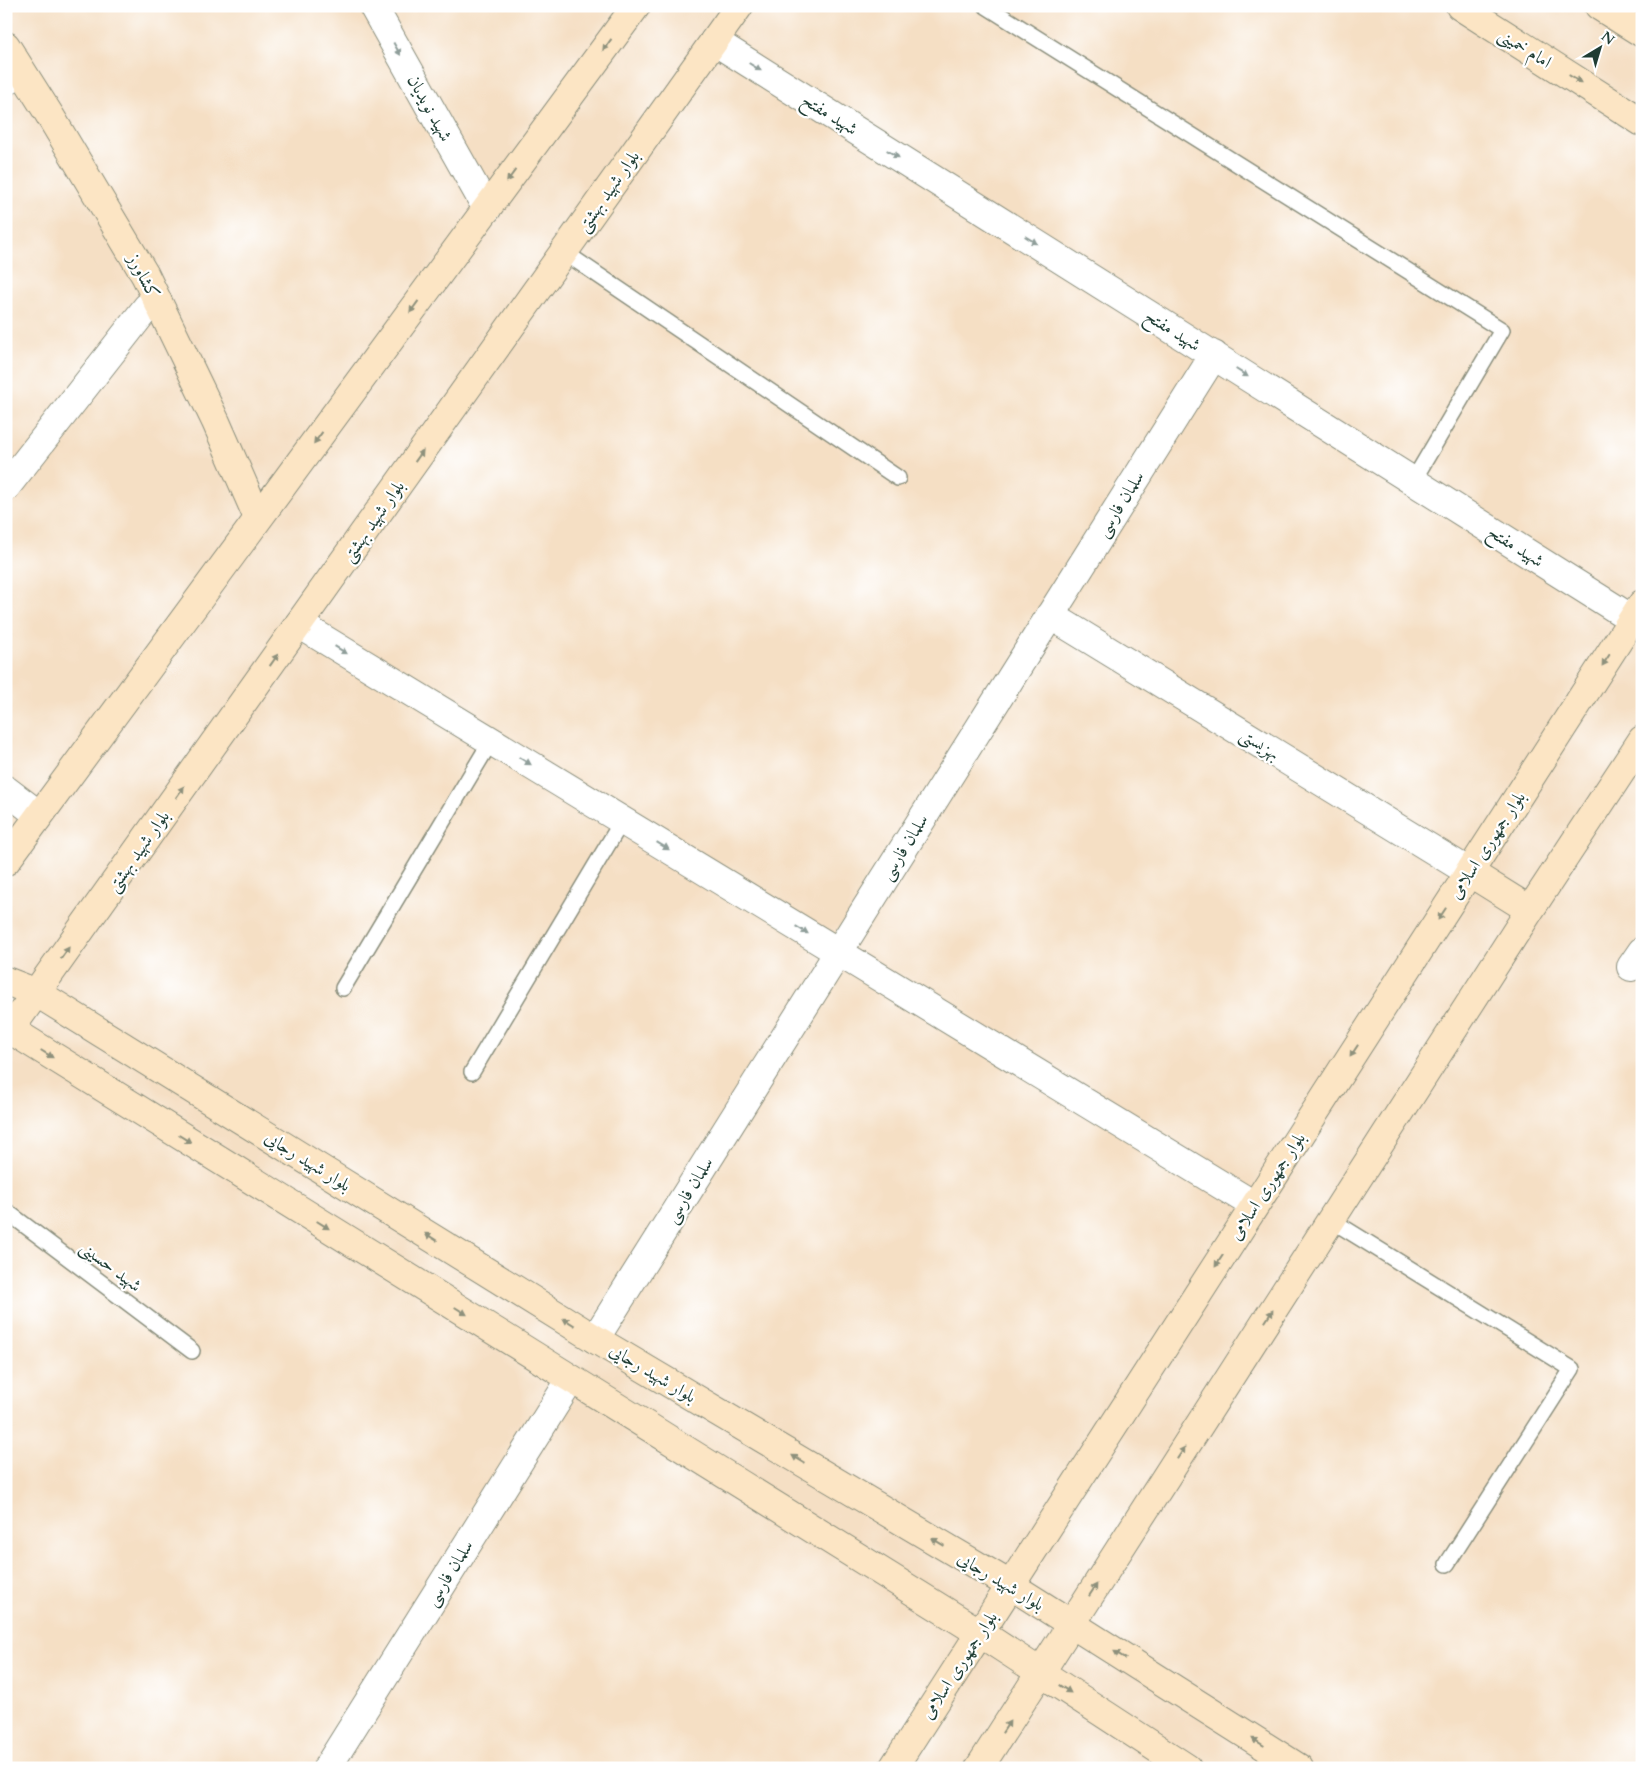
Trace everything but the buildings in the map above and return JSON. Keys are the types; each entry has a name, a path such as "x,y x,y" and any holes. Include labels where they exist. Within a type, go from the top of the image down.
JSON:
{"main road":[{"path":"6,860 636,6"},
{"name":"بلوار شهید بهشتی","path":"7,1031 37,992 739,6"},
{"name":"امام خمینی","path":"1460,6 1642,122"},
{"path":"1599,6 1642,33"},
{"name":"کشاورز","path":"6,46 145,275 216,422 254,523"},
{"name":"کشاورز","path":"8,76 41,124 147,307 254,523"},
{"name":"بلوار جمهوری اسلامی","path":"893,1768 1637,611"},
{"path":"980,1768 1530,910 1642,740"},
{"path":"1469,872 1530,910"},
{"name":"بلوار شهید رجایی","path":"6,981 37,992 595,1339 1010,1585 1299,1768"},
{"path":"7,1031 980,1633 1187,1768"}],"street":[{"name":"شهید نویدیان","path":"373,6 487,209"},
{"name":"شهید مفتح","path":"714,41 1413,481 1637,611"},
{"path":"6,487 147,307"},
{"name":"سلمان فارسی","path":"595,1339 1214,356"},
{"name":"بهزیستی","path":"1050,615 1469,872"},
{"path":"299,624 1254,1205"},
{"path":"6,790 39,815"},
{"name":"سلمان فارسی","path":"327,1768 571,1379"}],"lane":[{"path":"986,6 1502,330 1413,481"},
{"path":"564,252 898,478"},
{"path":"343,988 491,741"},
{"path":"472,1072 622,821"},
{"name":"شهید حسینی","path":"6,1211 192,1351"},
{"path":"1331,1220 1572,1369 1447,1564"}]}
